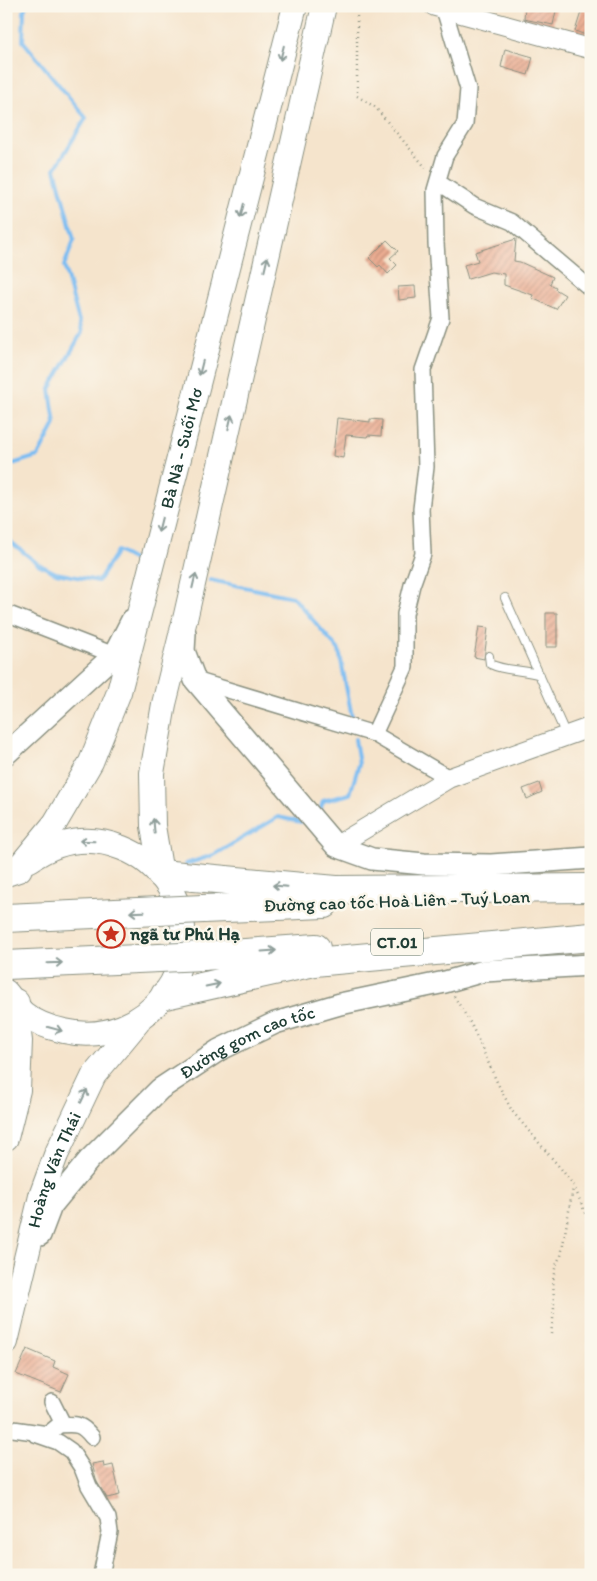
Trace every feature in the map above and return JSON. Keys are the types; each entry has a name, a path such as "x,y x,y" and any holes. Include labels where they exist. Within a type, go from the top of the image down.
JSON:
{"highway":[{"path":"161,874 336,890 591,888"},
{"name":"Đường cao tốc Hoà Liên - Tuý Loan","path":"6,918 591,893"},
{"name":"Đường cao tốc Hoà Liên - Tuý Loan","path":"6,965 203,956 591,928"},
{"path":"165,995 314,962 591,937"}],"main road":[{"name":"Bà Nà - Suối Mơ","path":"10,875 55,823 91,762 119,692 295,6"},
{"path":"161,874 153,826 152,773 164,704 186,616 324,6"},
{"path":"6,754 114,655 141,602"},
{"path":"186,616 184,651 195,680 336,846 372,859 424,864 491,865 591,858"},
{"path":"10,875 44,850 75,841 107,842 136,854 161,874"},
{"name":"Hoàng Văn Thái","path":"6,1342 41,1196 56,1155 94,1075 142,1018 165,995 180,966 184,934 178,902 161,874"},
{"name":"Đường gom cao tốc","path":"17,1296 51,1206 90,1160 160,1090 219,1050 275,1023 340,1004 484,972 591,965"},
{"path":"9,999 23,1013 48,1028 80,1035 112,1032 142,1018"},
{"path":"6,1138 18,1090 20,1041 9,999"}],"street":[{"path":"374,734 405,667 405,614 412,585 423,554 421,509 426,467 423,370 441,318 436,243 436,190 445,156 465,124 468,89 439,8"},
{"path":"439,8 591,49"},
{"path":"438,182 474,206 512,222 591,289"},
{"path":"6,613 114,655"},
{"path":"195,680 374,734 449,778"},
{"path":"336,846 449,778 591,727"},
{"path":"36,1434 48,1434 59,1425 61,1420 52,1402"},
{"path":"59,1425 76,1424 86,1430 92,1437"},
{"path":"6,1428 36,1434 58,1442 71,1451 108,1518 110,1532 101,1575"}],"lane":[{"path":"506,598 566,735"},
{"path":"489,656 490,664 501,669 530,671 540,675"}],"path":[{"path":"357,6 357,96 376,107 438,182"},
{"path":"445,982 471,1024 512,1111 574,1186 591,1228"},
{"path":"551,1334 555,1268 556,1262 561,1256 574,1186"}],"building":[{"path":"525,6 557,6 553,25 524,19"},
{"path":"583,6 591,6 591,37 575,31"},
{"path":"505,49 533,57 528,75 501,67"},
{"path":"516,239 514,261 553,277 550,284 565,295 556,309 532,298 533,295 504,285 504,274 491,272 468,279 464,265 478,261 475,252"},
{"path":"387,240 398,251 390,258 397,265 388,274 380,265 378,267 369,258"},
{"path":"415,286 416,298 399,300 398,287"},
{"path":"337,418 370,422 370,419 382,420 381,436 346,435 343,458 333,456"},
{"path":"546,613 557,613 557,647 546,647"},
{"path":"479,627 488,628 484,659 474,657"},
{"path":"539,783 542,792 527,799 523,789"},
{"path":"27,1349 55,1361 53,1367 69,1374 61,1392 16,1374"},
{"path":"103,1462 104,1467 113,1465 120,1495 107,1498 97,1482 92,1464"}],"waterway":[{"path":"6,466 38,456 55,424 50,389 82,332 64,266 74,240 55,169 86,118 23,41 24,11 26,6"},
{"path":"6,538 38,564 56,573 98,581 117,551 139,563"},
{"path":"210,580 293,597 339,650 352,717"},
{"path":"319,815 323,801 350,794 359,764 355,739"},
{"path":"186,864 214,855 278,817 301,822"}],"place":[{"name":"ngã tư Phú Hạ","path":"111,934"}]}
